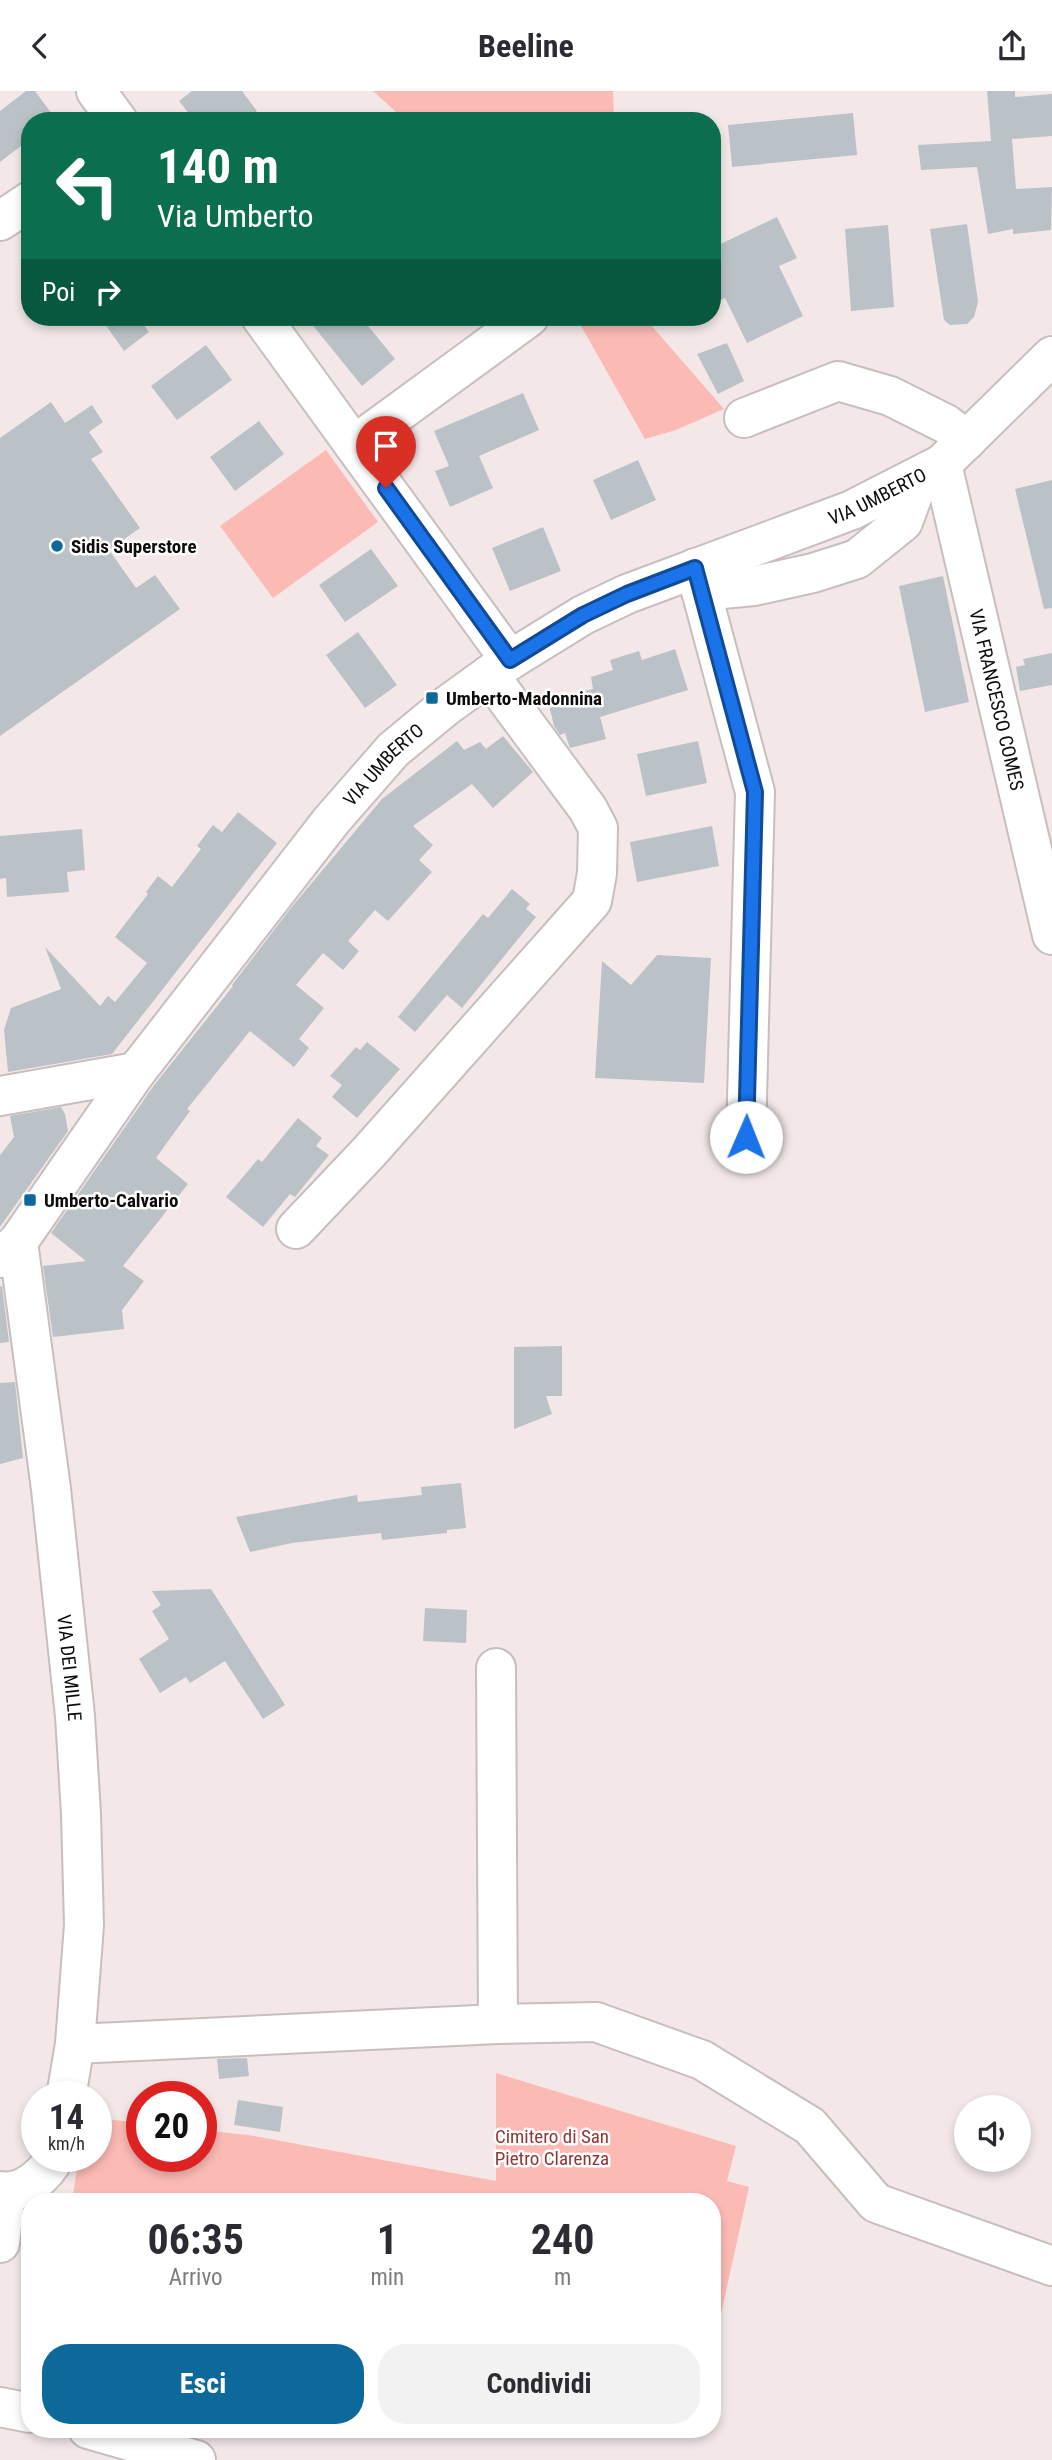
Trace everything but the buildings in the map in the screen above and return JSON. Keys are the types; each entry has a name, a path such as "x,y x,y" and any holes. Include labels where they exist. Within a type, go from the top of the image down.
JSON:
{"street":[{"path":"96,91 111,112"},
{"path":"0,221 21,207"},
{"path":"267,326 354,446 500,668 598,828 597,873 592,901 369,1152 296,1229"},
{"path":"354,446 517,326"},
{"name":"VIA UMBERTO","path":"9,1250 136,1072 331,821 393,750 445,707 583,615 627,594 698,579 852,510 943,460 1052,356"},
{"path":"744,418 838,381 890,396 946,424 943,460"},
{"name":"VIA FRANCESCO COMES","path":"943,460 1052,935"},
{"path":"698,579 755,792 746,1137"},
{"path":"0,1096 136,1072"},
{"path":"48,1089 66,1096 82,1109 93,1133"},
{"name":"VIA DEI MILLE","path":"9,1250 46,1447 75,1716 82,1814 85,1925 75,2044 69,2081"},
{"path":"496,1668 498,2024"},
{"path":"75,2044 498,2024 596,2022 702,2060 810,2126 876,2203 1052,2266"},
{"path":"0,2243 24,2180"},
{"path":"0,2407 21,2411"},
{"path":"120,2438 197,2460"}],"green space":[{"path":"373,91 613,91 614,112 396,112"},
{"path":"581,326 652,326 724,409 676,430 645,439"},
{"path":"326,450 378,522 273,598 220,526"},
{"name":"Cimitero di San Pietro Clarenza","path":"496,2073 736,2146 727,2181 749,2187 721,2314 721,2193 73,2193 77,2172 112,2172 112,2120 126,2121 126,2172 217,2172 217,2132 248,2135 496,2181"}],"place":[{"name":"Sidis Superstore","path":"57,546"},
{"name":"Umberto-Madonnina","path":"432,698"},
{"name":"Umberto-Calvario","path":"30,1200"}],"route":[{"path":"386,488 510,660 583,615 627,594 695,568 755,792 746,1137"}]}
